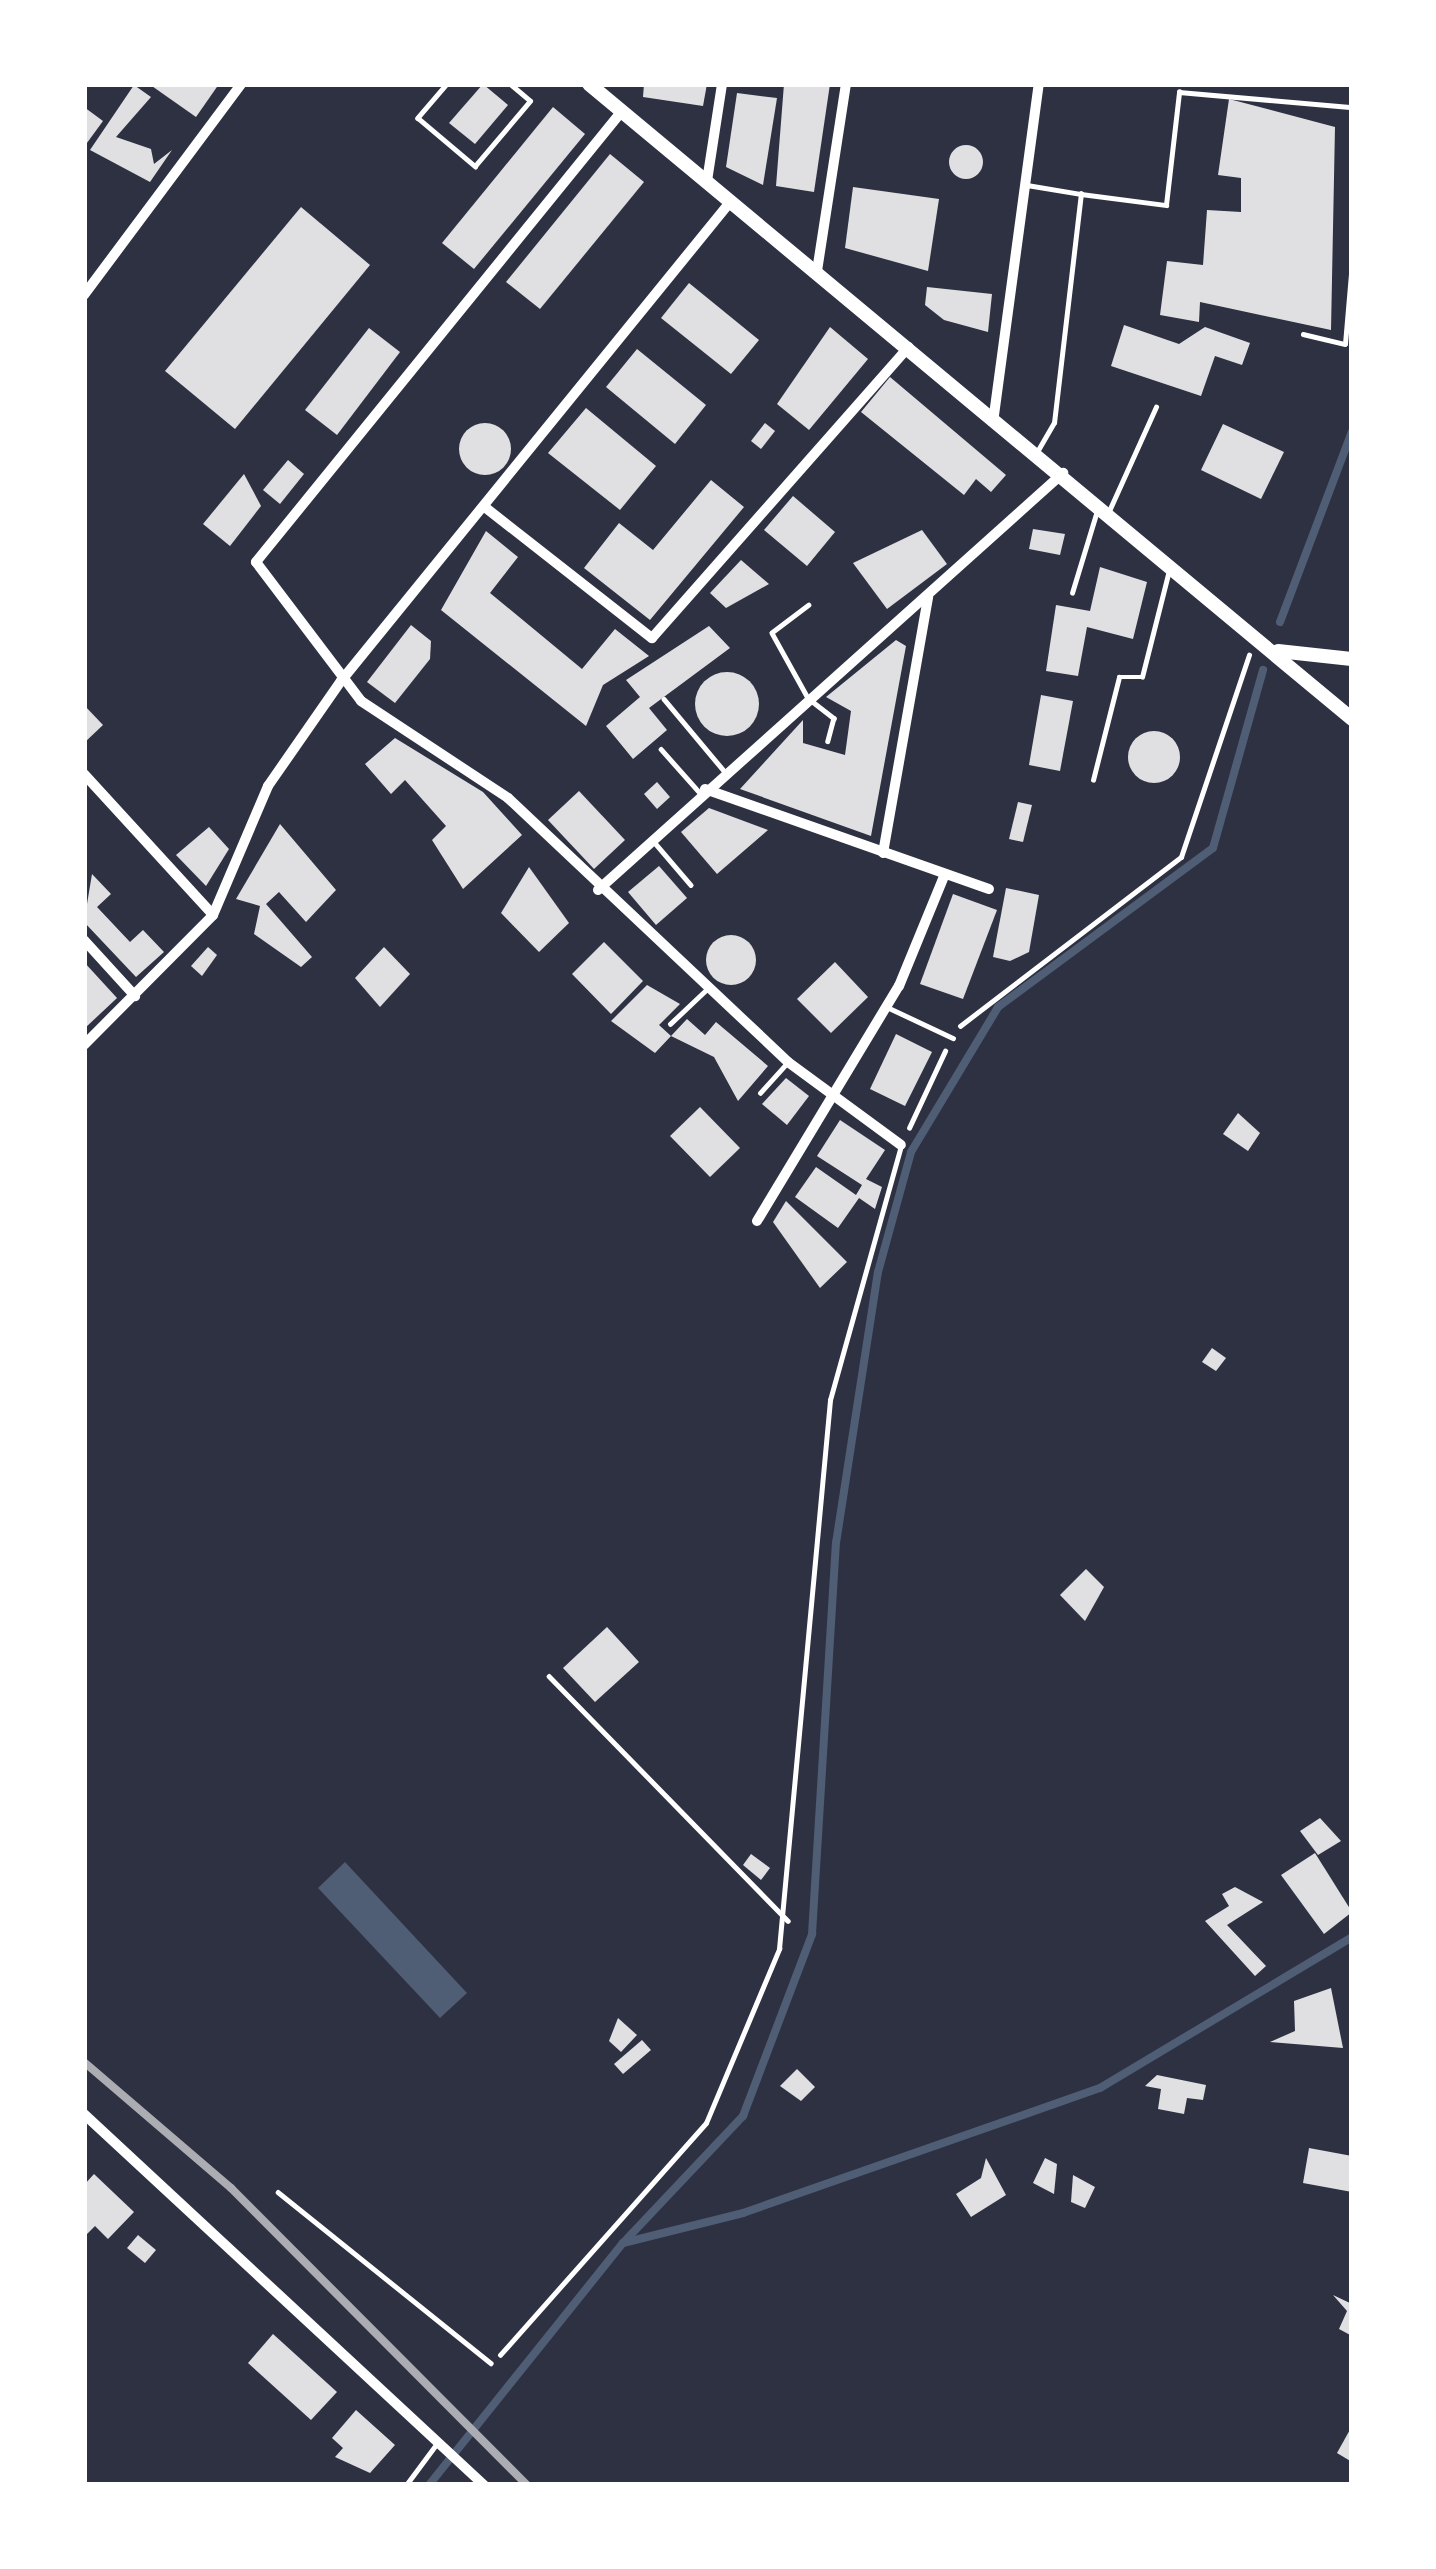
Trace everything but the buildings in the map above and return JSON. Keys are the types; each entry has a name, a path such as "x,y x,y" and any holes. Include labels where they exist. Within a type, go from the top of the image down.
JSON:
{"main road":[{"path":"589,84 1279,651 1352,718"},
{"path":"1279,651 1352,659"}],"street":[{"path":"84,296 241,84"},
{"path":"707,181 722,84"},
{"path":"817,272 846,84"},
{"path":"994,415 1039,84"},
{"path":"622,111 256,562 341,681 508,798 598,890 788,1062 901,1145"},
{"path":"84,1045 213,915 268,786 341,681 731,201"},
{"path":"486,508 652,638 909,346"},
{"path":"598,890 1063,473"},
{"path":"883,853 928,597"},
{"path":"84,774 213,915"},
{"path":"703,792 989,890"},
{"path":"757,1221 828,1095 887,1007 945,874"},
{"path":"84,940 135,996"},
{"path":"84,2114 484,2485"}],"lane":[{"path":"447,84 418,118 475,166 530,101 510,84"},
{"path":"1024,184 1166,205 1179,92 1352,106"},
{"path":"1037,452 1054,423 1081,194"},
{"path":"1304,334 1345,344 1352,262"},
{"path":"1072,593 1084,528 1106,509 1156,407"},
{"path":"1094,780 1119,677 1142,677 1172,563"},
{"path":"809,605 772,633 808,698 834,718 828,741"},
{"path":"664,699 725,772"},
{"path":"662,749 703,792"},
{"path":"652,839 692,885"},
{"path":"670,1024 706,989"},
{"path":"887,1007 953,1038"},
{"path":"760,1093 788,1062"},
{"path":"500,2355 706,2123 788,1921 830,1400 901,1145"},
{"path":"549,1676 788,1921"},
{"path":"406,2485 440,2442"}],"path":[{"path":"901,1145 953,1038 1012,978 1181,857 1256,632"},
{"path":"278,2192 479,2362 500,2355"}],"water":[{"path":"345,1862 467,1993 440,2018 318,1888"}],"waterway":[{"path":"1280,622 1352,431"},
{"path":"623,2243 743,2116 812,1934 836,1543 878,1272 911,1152 998,1007 1213,848 1263,670"},
{"path":"429,2485 623,2243 743,2213 1100,2088 1352,1937"}],"railway":[{"path":"84,2062 231,2188 527,2485"}]}
